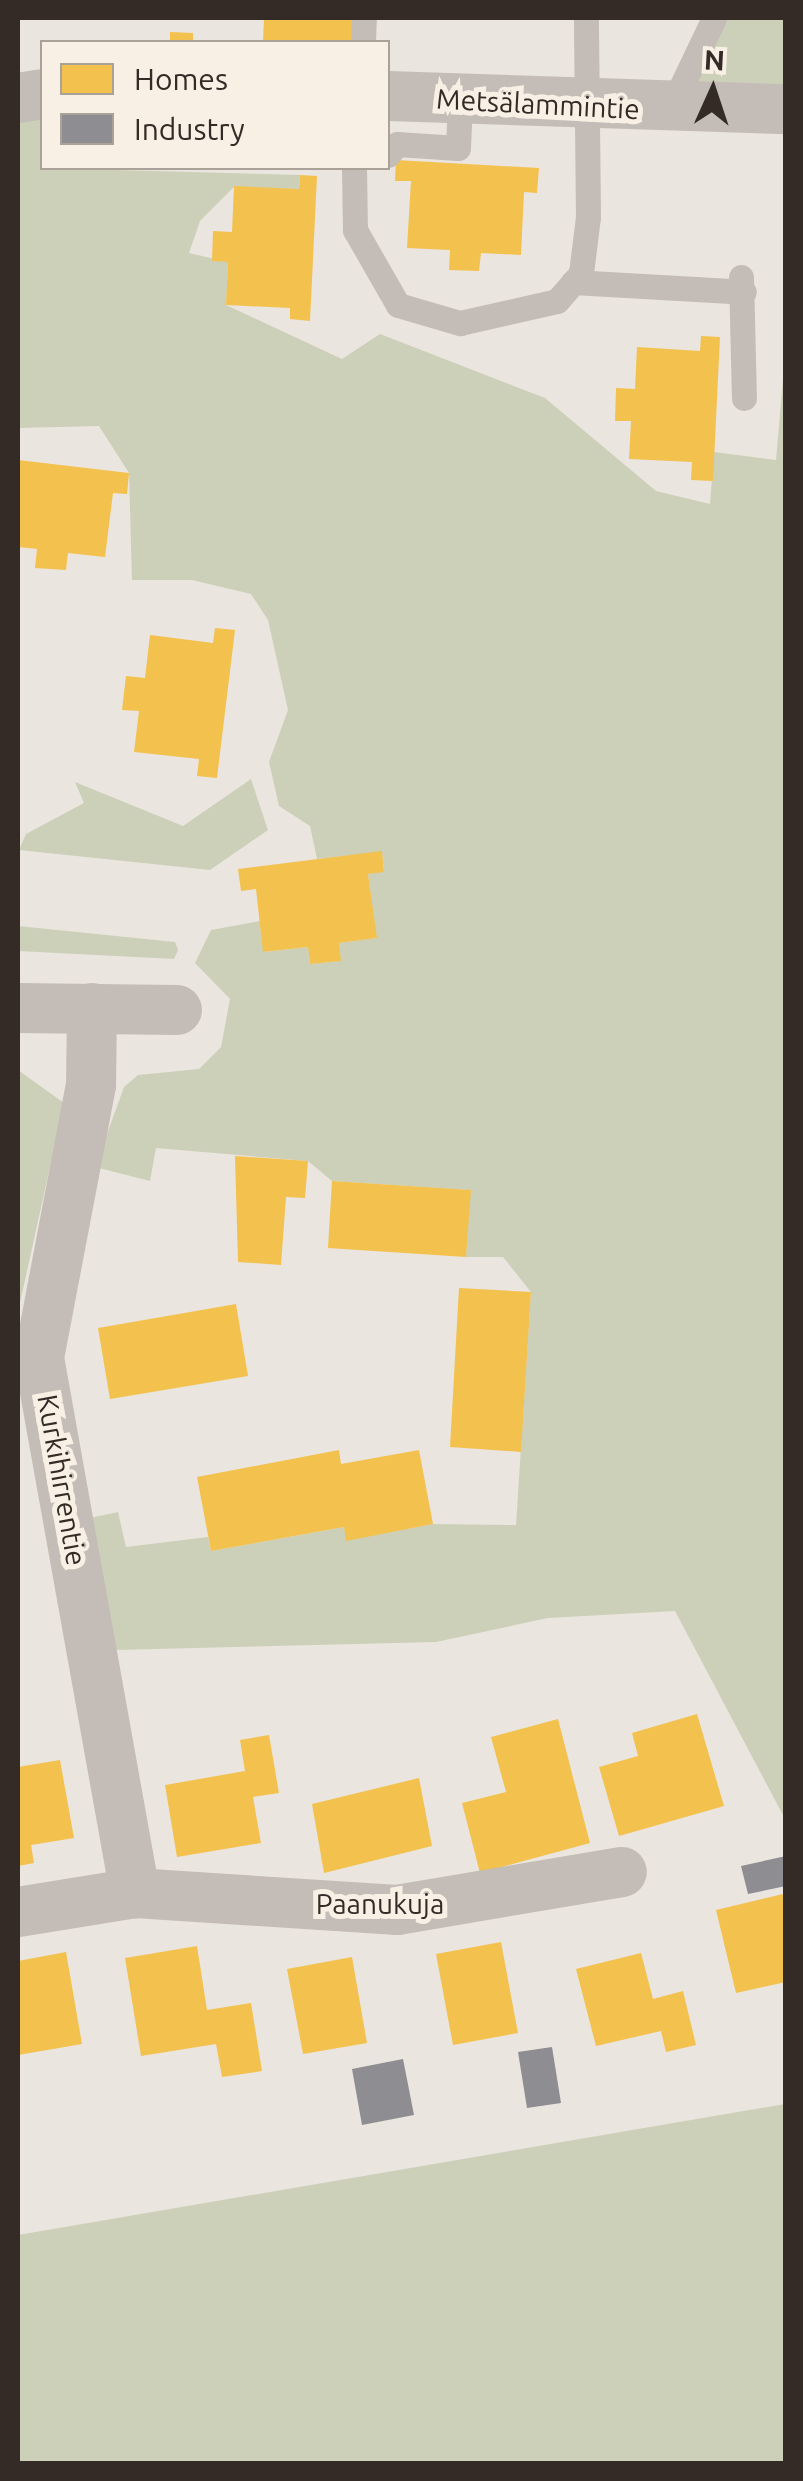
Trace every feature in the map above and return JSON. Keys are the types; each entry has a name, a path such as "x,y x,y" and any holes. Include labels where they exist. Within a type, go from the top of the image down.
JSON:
{"street":[{"name":"Metsälammintie","path":"390,96 767,112"},
{"path":"18,1008 177,1010"},
{"name":"Kurkihirrentie","path":"92,1008 91,1085 28,1360 135,1894"},
{"name":"Paanukuja","path":"18,1912 135,1894 397,1910 622,1872"}],"lane":[{"path":"354,170 355,230 398,305 460,323 489,320 556,300 573,282 588,218 586,18"},
{"path":"670,110 714,18"},
{"path":"390,153 397,144 458,148 460,100"},
{"path":"573,282 641,279 743,285 744,398"}],"green space":[{"path":"726,18 785,18 785,95 685,96"},
{"path":"40,114 40,170 300,175 299,189 234,187 200,221 189,253 228,262 226,305 342,359 380,334 545,398 656,491 710,504 714,452 776,460 785,356 785,1819 675,1611 548,1618 436,1642 114,1650 85,1519 118,1512 126,1547 208,1537 211,1551 344,1527 347,1540 433,1524 516,1525 531,1292 503,1257 466,1257 470,1190 332,1181 308,1161 156,1148 150,1181 95,1167 124,1087 138,1075 199,1069 221,1047 230,999 195,963 211,930 260,921 264,952 308,947 310,964 340,961 339,943 376,938 368,874 384,871 382,852 317,859 310,826 279,806 269,762 288,710 268,620 251,594 192,580 132,580 129,473 99,426 18,428 18,120"},
{"path":"251,779 268,830 210,870 19,850 26,834 84,803 75,782 183,826"},
{"path":"18,926 175,942 178,950 174,959 18,951"},
{"path":"18,1070 64,1103 18,1312"},
{"path":"785,2104 785,2463 18,2463 18,2235"}],"building: Homes":[{"path":"264,18 355,18 354,40 263,40"},
{"path":"170,32 193,33 193,40 170,40"},
{"path":"396,160 539,168 537,193 524,192 521,255 481,253 479,271 449,270 450,250 407,248 411,181 395,181"},
{"path":"300,175 317,176 310,321 290,319 290,308 226,305 228,262 212,261 213,231 232,232 234,186 299,189"},
{"path":"701,336 720,337 713,481 691,480 692,462 629,459 631,421 615,421 616,388 635,389 637,347 700,351"},
{"path":"18,460 129,473 127,494 113,493 105,557 68,553 66,570 35,568 37,549 18,547"},
{"path":"215,628 235,630 217,778 197,776 199,759 134,752 139,711 122,710 126,676 145,678 150,635 213,643"},
{"path":"382,851 384,872 368,874 377,938 339,943 341,961 310,964 308,947 263,952 256,889 241,891 238,869"},
{"path":"235,1156 308,1161 305,1198 286,1197 281,1265 238,1262"},
{"path":"332,1181 471,1190 466,1257 328,1248"},
{"path":"459,1288 531,1292 521,1452 450,1447"},
{"path":"236,1304 248,1376 110,1399 98,1328"},
{"path":"339,1450 341,1464 419,1450 433,1524 346,1541 344,1527 211,1551 197,1477"},
{"path":"697,1714 724,1806 619,1836 599,1767 638,1756 632,1733"},
{"path":"558,1719 590,1843 480,1873 462,1803 506,1792 491,1737"},
{"path":"269,1735 279,1793 253,1797 261,1843 177,1857 165,1785 245,1771 240,1740"},
{"path":"60,1760 74,1838 31,1845 34,1863 18,1866 18,1767"},
{"path":"419,1778 432,1846 324,1873 312,1804"},
{"path":"783,1894 786,1982 736,1993 716,1910"},
{"path":"501,1942 518,2033 453,2045 436,1954"},
{"path":"197,1946 207,2010 251,2003 262,2071 222,2077 216,2044 141,2056 125,1958"},
{"path":"66,1952 82,2044 18,2055 18,1961"},
{"path":"641,1953 653,1999 683,1991 696,2045 666,2052 661,2031 596,2046 576,1969"},
{"path":"352,1957 367,2043 303,2054 287,1969"}],"building: Industry":[{"path":"786,1856 786,1886 748,1894 741,1866"},
{"path":"552,2047 561,2103 527,2108 518,2052"},
{"path":"403,2059 414,2115 362,2125 352,2069"}]}
